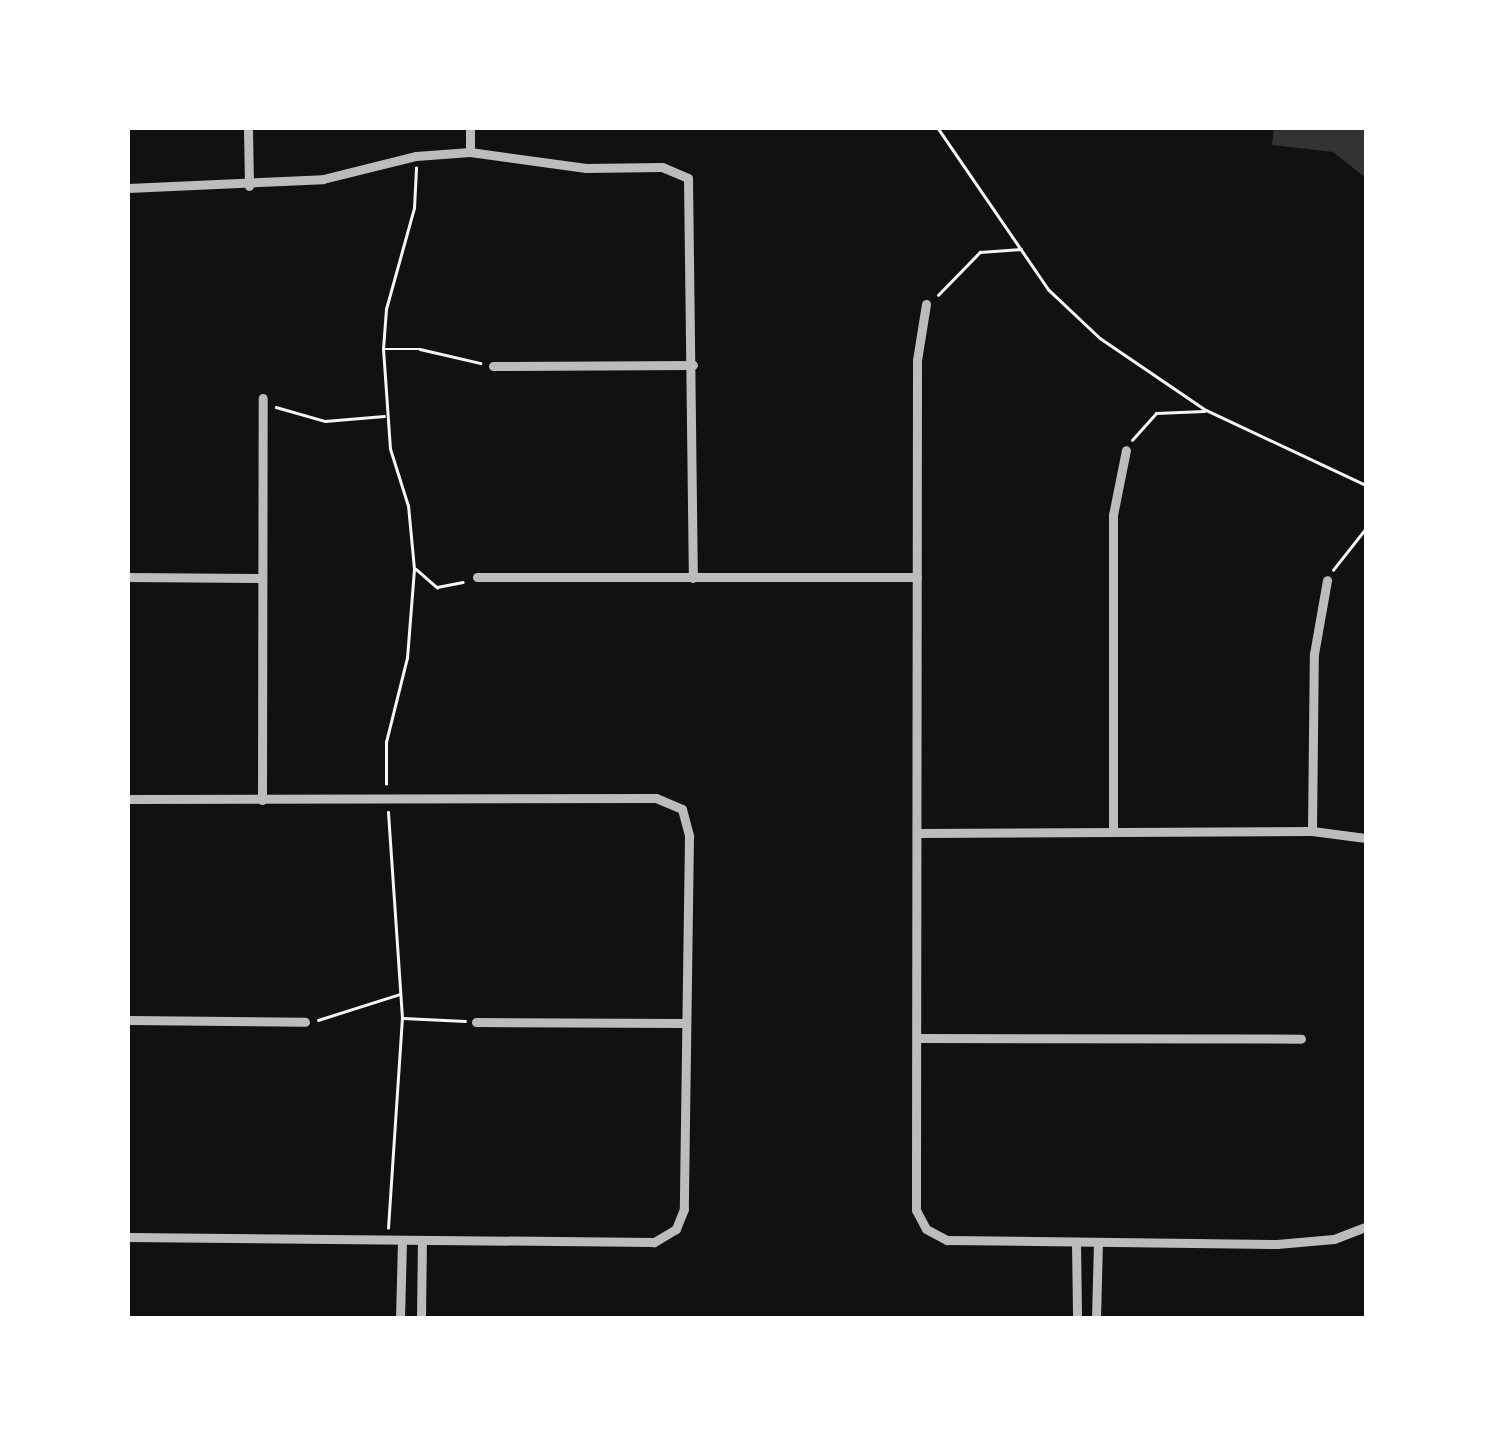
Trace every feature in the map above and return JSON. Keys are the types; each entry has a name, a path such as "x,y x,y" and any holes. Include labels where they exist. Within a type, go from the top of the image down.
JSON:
{"street":[{"path":"248,128 248,186"},
{"path":"470,128 470,152"},
{"path":"128,188 248,186 323,179 416,156 470,152 586,168 662,167 688,178 694,365 694,578"},
{"path":"926,304 917,360 916,1210 926,1229 946,1240 1276,1244 1334,1238 1366,1226"},
{"path":"493,366 694,365"},
{"path":"262,398 262,800"},
{"path":"1113,832 1113,516 1126,450"},
{"path":"477,576 917,576"},
{"path":"128,577 261,578"},
{"path":"1312,832 1314,654 1327,580"},
{"path":"128,799 656,798 682,809 689,836 684,1209 676,1229 654,1242 128,1238"},
{"path":"918,832 1312,832 1366,838"},
{"path":"128,1020 305,1022"},
{"path":"476,1022 685,1023"},
{"path":"917,1038 1301,1039"},
{"path":"421,1318 422,1240"},
{"path":"400,1318 402,1241"},
{"path":"1076,1242 1078,1318"},
{"path":"1096,1318 1098,1243"}],"path":[{"path":"938,128 1050,290 1100,338 1206,410 1366,484"},
{"path":"388,1240 402,1018 386,742 407,658 414,569 408,506 386,416 383,350 386,309 414,208 416,156"},
{"path":"926,304 980,252 1023,249"},
{"path":"383,350 420,349 493,366"},
{"path":"262,398 288,415 325,421 386,416"},
{"path":"1126,450 1148,417 1206,410"},
{"path":"1327,580 1366,528"},
{"path":"414,569 446,589 477,576"},
{"path":"305,1022 401,993"},
{"path":"402,1018 476,1022"}],"shaded area":[{"path":"1274,128 1366,128 1366,178 1333,152 1272,145"}]}
